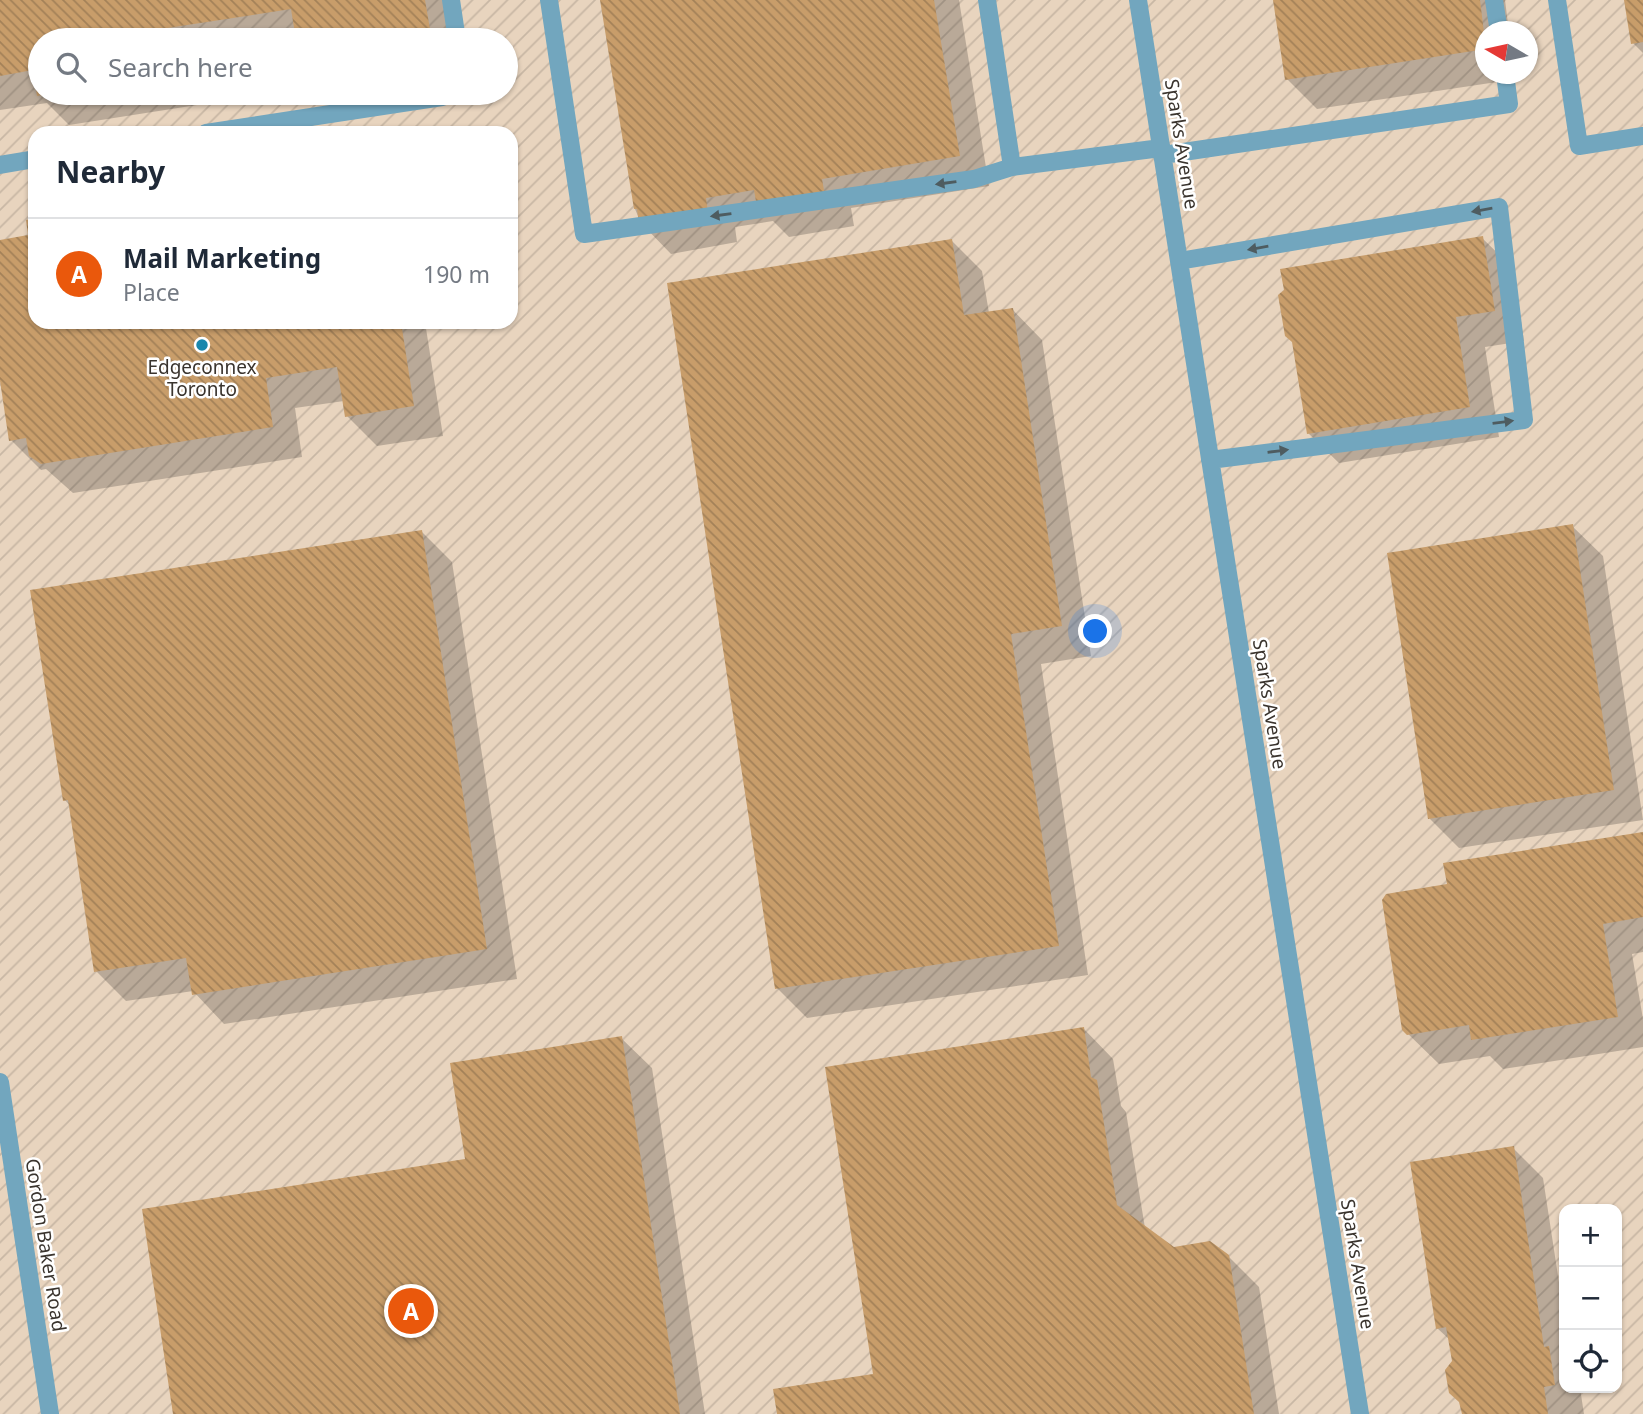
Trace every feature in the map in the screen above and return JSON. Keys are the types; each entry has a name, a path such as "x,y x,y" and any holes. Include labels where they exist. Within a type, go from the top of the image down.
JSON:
{"street":[{"path":"451,0 455,28"},
{"path":"549,0 584,234 974,178 1012,167 1162,151 1509,104 1506,84"},
{"path":"987,0 1012,167"},
{"name":"Sparks Avenue","path":"1138,0 1360,1414"},
{"path":"1494,0 1497,21"},
{"path":"1557,0 1578,146 1643,136"},
{"path":"252,126 390,105"},
{"path":"0,164 28,160"},
{"path":"1179,261 1499,207 1524,420 1210,460"},
{"name":"Gordon Baker Road","path":"0,1082 50,1414"}],"shaded area":[{"path":"0,0 1643,0 1643,1414 0,1414"}],"building":[{"path":"0,0 425,0 430,28 294,28 291,9 168,28 28,28 28,71 0,76"},
{"path":"600,0 934,0 960,156 822,179 825,196 757,207 754,190 706,198 708,213 639,224 637,209 634,209"},
{"path":"1273,0 1480,0 1483,21 1475,21 1475,51 1285,80"},
{"path":"1624,0 1643,0 1643,42 1631,44"},
{"name":"Edgeconnex Toronto","path":"28,235 28,329 402,329 414,406 345,417 337,367 266,378 273,427 41,464 29,456 26,438 9,441 0,381 0,240"},
{"path":"1483,236 1495,311 1456,317 1470,407 1307,434 1292,342 1285,336 1278,295 1284,290 1280,269"},
{"path":"952,239 964,315 1013,308 1062,626 1011,634 1059,946 775,989 667,283"},
{"path":"1573,524 1614,790 1428,819 1387,553"},
{"path":"422,530 487,949 192,995 186,958 94,972 68,800 63,801 30,590"},
{"path":"1643,832 1643,917 1603,924 1618,1017 1471,1040 1469,1025 1407,1035 1402,1030 1382,900 1386,894 1447,884 1443,863"},
{"path":"1084,1027 1091,1077 1097,1080 1117,1205 1174,1247 1210,1241 1229,1255 1254,1414 777,1414 773,1389 873,1374 825,1067"},
{"path":"622,1036 680,1414 173,1414 142,1209 465,1159 450,1063"},
{"path":"1514,1146 1544,1347 1549,1346 1555,1385 1544,1387 1548,1414 1462,1414 1459,1402 1449,1393 1445,1370 1452,1361 1446,1327 1436,1329 1410,1162"}],"place":[{"name":"Edgeconnex Toronto","path":"202,345"},
{"name":"Mail Marketing","path":"411,1311"}]}
